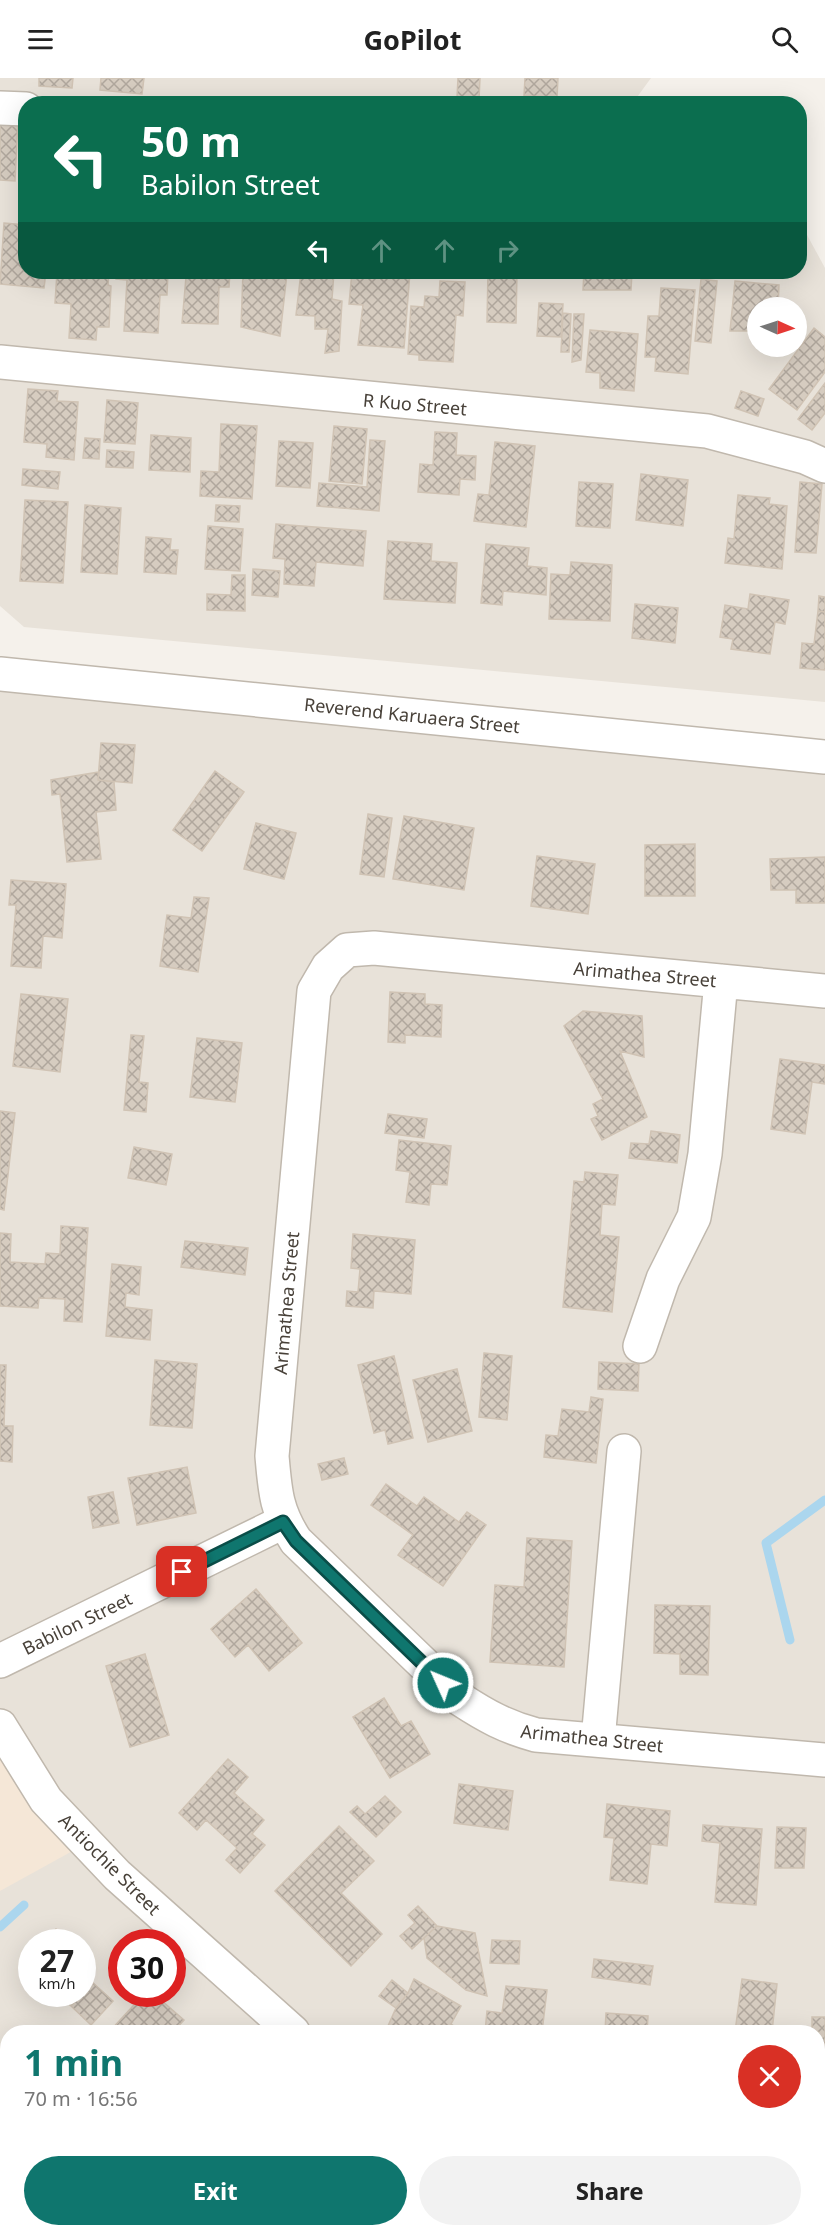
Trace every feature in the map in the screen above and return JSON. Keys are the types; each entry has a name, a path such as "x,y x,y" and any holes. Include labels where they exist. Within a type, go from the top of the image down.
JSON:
{"street":[{"path":"0,108 18,109"},
{"name":"R Kuo Street","path":"0,362 707,431 805,457 825,466"},
{"name":"Reverend Karuaera Street","path":"0,674 825,757"},
{"name":"Arimathea Street","path":"825,991 374,948 347,950 328,967 314,991 272,1456 275,1494 283,1522 296,1541 460,1699 487,1717 512,1729 536,1734 825,1760"},
{"path":"640,1346 663,1279 694,1217 705,1154 721,981"},
{"path":"598,1740 624,1451"},
{"name":"Babilon Street","path":"0,1661 283,1522"},
{"name":"Antiochie Street","path":"0,1726 46,1800 117,1875 285,2025"}],"shaded area":[{"path":"0,78 651,78 638,96 18,96 18,279 807,279 807,235 825,268 825,702 24,627 0,606"},
{"path":"0,674 825,757 825,2025 0,2025"},
{"path":"0,1718 87,1843 0,1891"}],"building":[{"path":"39,78 73,78 72,88 39,86"},
{"path":"101,78 144,78 142,94 100,90"},
{"path":"458,78 480,78 479,96 457,96"},
{"path":"525,78 558,78 557,96 524,96"},
{"path":"0,118 18,119 15,181 0,180"},
{"path":"4,223 18,224 18,279 45,279 44,288 0,284"},
{"path":"57,279 108,279 108,285 111,286 109,327 97,327 96,340 69,338 71,304 55,303"},
{"path":"116,279 168,279 167,295 160,295 158,333 124,331 127,280"},
{"path":"186,279 230,279 229,287 219,287 218,324 182,323"},
{"path":"243,279 286,279 280,336 241,327"},
{"path":"300,279 333,279 332,299 342,301 339,351 325,353 328,329 315,329 315,316 296,315"},
{"path":"351,279 409,279 404,348 358,345 363,305 349,304"},
{"path":"488,279 517,279 516,323 487,322"},
{"path":"584,279 632,279 631,290 583,290"},
{"path":"701,279 717,281 711,343 695,341"},
{"path":"440,281 465,282 463,316 456,315 453,362 419,360 419,355 408,354 411,306 424,307 425,296 439,297"},
{"path":"735,281 779,285 778,297 747,297 747,331 730,331"},
{"path":"661,288 695,290 688,374 655,371 656,357 645,357 648,316 659,316"},
{"path":"539,303 563,304 561,337 537,336"},
{"path":"563,313 571,314 569,352 561,352"},
{"path":"574,314 584,314 581,360 572,362"},
{"path":"814,328 825,337 825,372 797,410 769,389 793,357 807,357 807,337"},
{"path":"590,330 638,334 634,391 600,388 600,373 586,372"},
{"path":"825,383 825,413 812,430 798,419"},
{"path":"28,389 58,391 57,401 78,402 74,460 46,457 47,444 24,442"},
{"path":"741,391 764,399 758,416 735,408"},
{"path":"107,400 138,403 135,444 104,442"},
{"path":"221,424 257,426 252,499 200,496 201,471 219,472"},
{"path":"334,426 367,429 362,484 329,481"},
{"path":"435,432 457,433 456,455 476,456 475,480 460,479 459,495 418,492 420,464 433,465"},
{"path":"151,435 191,438 190,472 149,470"},
{"path":"85,438 100,439 99,459 83,458"},
{"path":"370,440 385,441 379,511 317,506 319,483 367,487"},
{"path":"279,441 313,443 310,488 276,486"},
{"path":"495,442 535,446 526,527 474,521 478,494 489,495"},
{"path":"107,450 134,452 133,468 106,467"},
{"path":"23,469 60,472 58,489 22,485"},
{"path":"641,474 688,480 683,526 636,520"},
{"path":"579,482 613,484 610,528 576,526"},
{"path":"800,482 822,484 816,553 795,552"},
{"path":"738,495 770,498 769,504 787,506 782,569 725,563 728,538 734,539"},
{"path":"25,500 68,502 63,583 20,581"},
{"path":"85,505 121,508 117,574 81,572"},
{"path":"216,505 240,506 239,522 215,521"},
{"path":"276,524 366,531 363,566 316,562 314,586 284,584 285,559 273,558"},
{"path":"208,526 243,529 240,571 205,569"},
{"path":"146,537 171,539 170,550 178,550 176,574 144,572"},
{"path":"388,541 432,544 431,561 457,563 455,603 384,599"},
{"path":"486,544 529,548 527,566 547,568 546,595 503,591 502,605 481,603"},
{"path":"571,562 612,565 610,621 549,619 551,574 570,575"},
{"path":"253,569 280,571 278,597 252,595"},
{"path":"232,575 245,575 245,611 207,610 207,594 231,595"},
{"path":"750,594 789,600 785,624 775,622 770,654 731,649 733,639 720,637 725,605 748,609"},
{"path":"819,596 825,597 825,612 818,611"},
{"path":"635,604 678,608 675,643 632,638"},
{"path":"818,611 825,612 825,670 800,668 802,643 814,644"},
{"path":"101,743 135,745 132,783 98,780"},
{"path":"215,771 244,792 202,851 173,830"},
{"path":"99,772 98,780 114,782 116,810 96,812 101,859 67,862 60,794 52,795 51,780"},
{"path":"368,814 392,818 384,877 360,874"},
{"path":"404,816 474,828 464,890 393,879"},
{"path":"256,823 296,833 284,879 244,869"},
{"path":"695,844 695,896 645,896 645,845"},
{"path":"537,856 595,864 588,914 531,906"},
{"path":"825,857 825,903 796,903 796,890 771,890 770,859"},
{"path":"11,880 66,884 62,938 43,936 41,968 11,966 16,905 9,905"},
{"path":"194,897 209,898 198,972 160,966 167,915 191,918"},
{"path":"390,992 425,994 425,1004 442,1005 441,1037 405,1035 405,1043 388,1042"},
{"path":"21,994 68,999 60,1072 13,1066"},
{"path":"583,1011 642,1016 644,1057 620,1051 647,1117 602,1140 591,1119 598,1116 593,1104 603,1099 564,1026"},
{"path":"131,1035 144,1036 139,1082 148,1083 146,1112 124,1110"},
{"path":"197,1038 242,1043 235,1102 190,1097"},
{"path":"780,1059 825,1065 825,1084 812,1082 805,1134 771,1129"},
{"path":"0,1111 15,1113 4,1210 0,1209"},
{"path":"388,1114 427,1119 424,1138 385,1133"},
{"path":"651,1131 680,1135 677,1163 629,1158 631,1143 649,1144"},
{"path":"399,1140 451,1146 447,1185 431,1184 429,1205 406,1202 410,1172 396,1170"},
{"path":"134,1147 172,1154 166,1185 128,1178"},
{"path":"585,1172 618,1175 615,1205 602,1204 600,1235 619,1237 612,1312 563,1307 574,1181 584,1182"},
{"path":"61,1226 88,1228 82,1322 64,1321 65,1299 39,1298 38,1308 0,1306 0,1233 11,1234 10,1262 45,1264 46,1253 60,1254"},
{"path":"353,1234 415,1240 411,1294 374,1291 373,1308 346,1306 347,1291 358,1292 360,1269 351,1268"},
{"path":"185,1241 248,1248 245,1275 181,1267"},
{"path":"112,1264 141,1267 139,1295 126,1293 125,1307 152,1310 150,1340 106,1336"},
{"path":"484,1353 512,1356 507,1420 479,1417"},
{"path":"394,1356 413,1438 388,1444 385,1430 374,1433 358,1365"},
{"path":"155,1360 197,1364 192,1428 150,1425"},
{"path":"599,1362 639,1364 638,1391 598,1389"},
{"path":"0,1365 6,1365 4,1426 13,1426 12,1462 0,1461"},
{"path":"457,1369 472,1431 428,1442 413,1380"},
{"path":"591,1397 603,1399 596,1463 544,1457 546,1435 558,1436 562,1409 589,1412"},
{"path":"344,1458 348,1474 322,1480 318,1464"},
{"path":"187,1467 196,1513 137,1525 128,1478"},
{"path":"386,1484 417,1506 424,1497 459,1522 467,1512 486,1525 443,1586 398,1555 413,1535 371,1505"},
{"path":"113,1492 119,1523 93,1528 88,1497"},
{"path":"527,1538 572,1541 564,1667 490,1662 495,1585 524,1587"},
{"path":"256,1589 302,1643 269,1671 248,1645 235,1657 211,1629"},
{"path":"655,1605 710,1606 708,1675 680,1674 680,1654 654,1653"},
{"path":"145,1654 169,1735 130,1747 106,1666"},
{"path":"384,1698 401,1726 411,1721 430,1754 390,1778 353,1717"},
{"path":"228,1759 248,1777 234,1793 264,1820 252,1834 265,1845 240,1873 226,1860 237,1848 206,1820 197,1830 179,1813"},
{"path":"459,1784 513,1791 508,1830 454,1823"},
{"path":"385,1796 401,1812 376,1837 350,1812 357,1806 365,1814"},
{"path":"607,1804 670,1811 667,1846 651,1844 647,1884 610,1880 614,1838 604,1837"},
{"path":"703,1825 762,1829 756,1905 715,1902 720,1843 702,1841"},
{"path":"339,1826 374,1861 341,1893 382,1934 351,1966 275,1891"},
{"path":"777,1827 806,1828 804,1868 775,1868"},
{"path":"418,1906 437,1926 412,1949 400,1936 415,1923 408,1915"},
{"path":"437,1926 475,1933 487,1996 466,1990 427,1958 424,1938"},
{"path":"492,1940 520,1941 519,1964 490,1963"},
{"path":"594,1959 653,1966 650,1985 592,1977"},
{"path":"414,1979 461,2006 452,2025 388,2025 396,2008 408,1993"},
{"path":"742,1979 777,1984 773,2025 736,2025"},
{"path":"392,1980 408,1993 396,2008 379,1996"},
{"path":"96,1986 108,1996 108,2006 91,2025 72,2007 96,2007"},
{"path":"506,1986 547,1990 543,2025 486,2025 487,2011 502,2013"},
{"path":"132,2007 169,2007 184,2020 179,2025 115,2025"},
{"path":"606,2013 648,2016 647,2025 605,2025"},
{"path":"812,2017 825,2017 825,2025 812,2025"}],"waterway":[{"path":"790,1640 766,1543 825,1500"},
{"path":"0,1927 24,1905"}],"route":[{"path":"182,1572 283,1522 296,1541 443,1683"}]}
